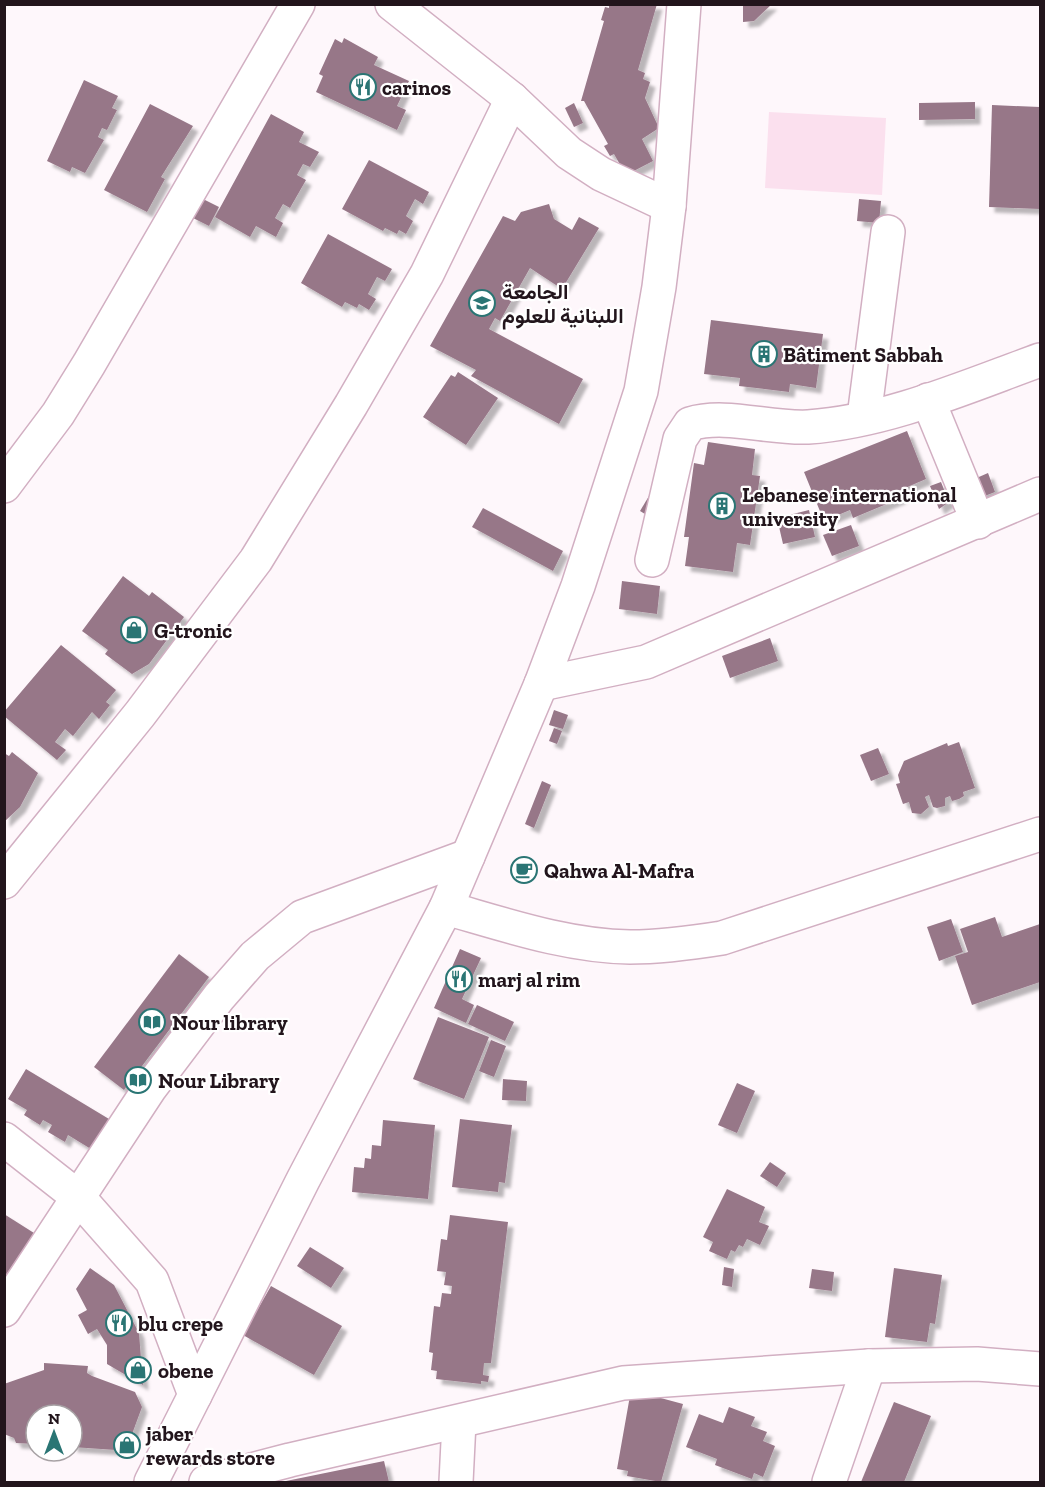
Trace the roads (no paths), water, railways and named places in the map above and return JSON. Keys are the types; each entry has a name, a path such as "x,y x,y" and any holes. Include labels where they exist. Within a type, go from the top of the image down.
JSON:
{"street":[{"path":"4,486 58,414 83,374 298,4"},
{"path":"392,4 512,99 569,153 636,193 669,206"},
{"path":"151,1482 303,1180 446,908 541,684 578,586 641,392 659,287 669,206 684,4"},
{"path":"4,882 140,714 256,560 351,405 427,274 512,99"},
{"path":"864,417 888,232"},
{"path":"652,560 680,439 690,424 706,419 760,426 809,427 864,417 928,400 1041,360"},
{"path":"928,400 978,522"},
{"path":"541,684 646,662 1041,494"},
{"path":"446,908 533,933 585,943 629,947 667,946 732,935 1041,834"},
{"path":"4,1310 150,1088 219,997 255,956 302,917 468,856"},
{"path":"4,1139 78,1197 152,1281 195,1395"},
{"path":"206,1482 623,1383 869,1366 977,1364 1041,1369"},
{"path":"830,1482 869,1366"},
{"path":"456,1482 459,1422"}],"place":[{"name":"carinos","path":"363,87"},
{"name":"الجامعة اللبنانية للعلوم","path":"482,303"},
{"name":"Bâtiment Sabbah","path":"764,354"},
{"name":"Lebanese international university","path":"722,506"},
{"name":"G-tronic","path":"134,630"},
{"name":"Qahwa Al-Mafra","path":"524,870"},
{"name":"marj al rim","path":"459,979"},
{"name":"Nour library","path":"152,1022"},
{"name":"Nour Library","path":"138,1080"},
{"name":"blu crepe","path":"119,1323"},
{"name":"obene","path":"138,1370"},
{"name":"jaber rewards store","path":"127,1445"}]}
